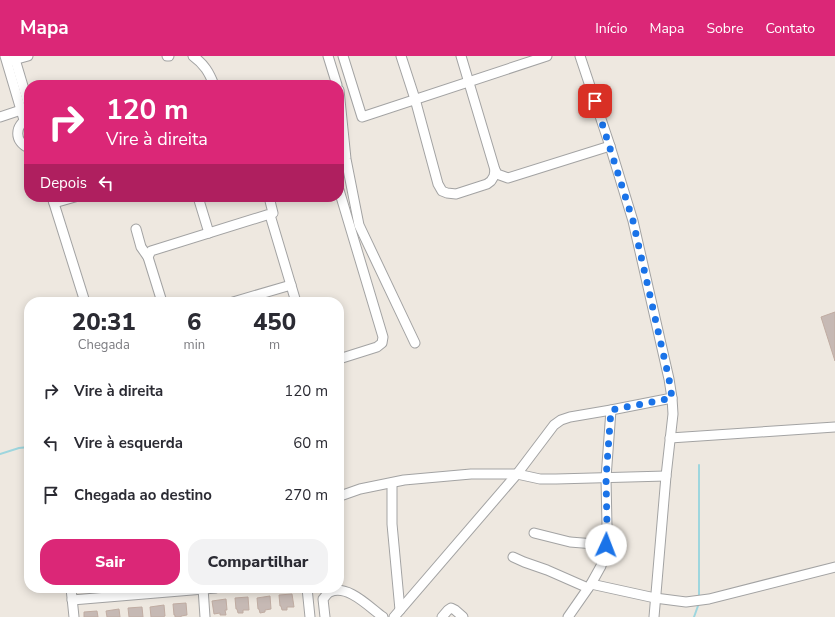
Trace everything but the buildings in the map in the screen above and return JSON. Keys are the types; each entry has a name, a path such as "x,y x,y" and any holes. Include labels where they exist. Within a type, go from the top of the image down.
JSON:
{"street":[{"path":"24,105 10,59 28,56"},
{"path":"193,56 202,63 212,80"},
{"path":"328,56 334,80"},
{"path":"343,56 362,117 547,56"},
{"path":"401,56 415,100 438,184 442,191 456,194 487,184 494,176 495,170"},
{"path":"461,56 497,174 508,178 610,146"},
{"path":"580,56 633,221 672,398 673,414 654,617"},
{"path":"0,117 24,108"},
{"path":"24,122 21,124 18,132 20,142 24,146"},
{"path":"344,146 359,225 415,343"},
{"path":"54,202 83,297"},
{"path":"200,202 209,233"},
{"path":"148,257 151,251 273,213 270,202"},
{"path":"343,202 383,337 382,343 377,347 344,357"},
{"path":"270,214 295,297"},
{"path":"136,229 141,247 148,257 160,297"},
{"path":"250,297 291,285"},
{"path":"397,614 517,474 554,425 561,420 570,417 672,398"},
{"path":"568,617 601,566 605,553 607,526 606,478 611,410"},
{"path":"670,438 835,427"},
{"path":"344,495 360,489 404,480 471,474 517,474 540,479 572,480 666,476"},
{"path":"392,483 392,524 397,614"},
{"path":"534,532 570,542 606,545"},
{"path":"513,557 589,586 686,602 709,599 835,567"},
{"path":"344,591 352,594 383,617"},
{"path":"71,593 74,617"},
{"path":"72,600 148,593"},
{"path":"203,593 205,617"},
{"path":"308,593 310,617"},
{"path":"325,617 323,599 328,593"},
{"path":"442,617 451,608 462,617"}],"waterway":[{"path":"0,454 24,448"},
{"path":"699,465 699,598"},
{"path":"694,617 699,603"}],"route":[{"path":"595,101 633,221 672,398 611,410 606,478 606,545"}]}
